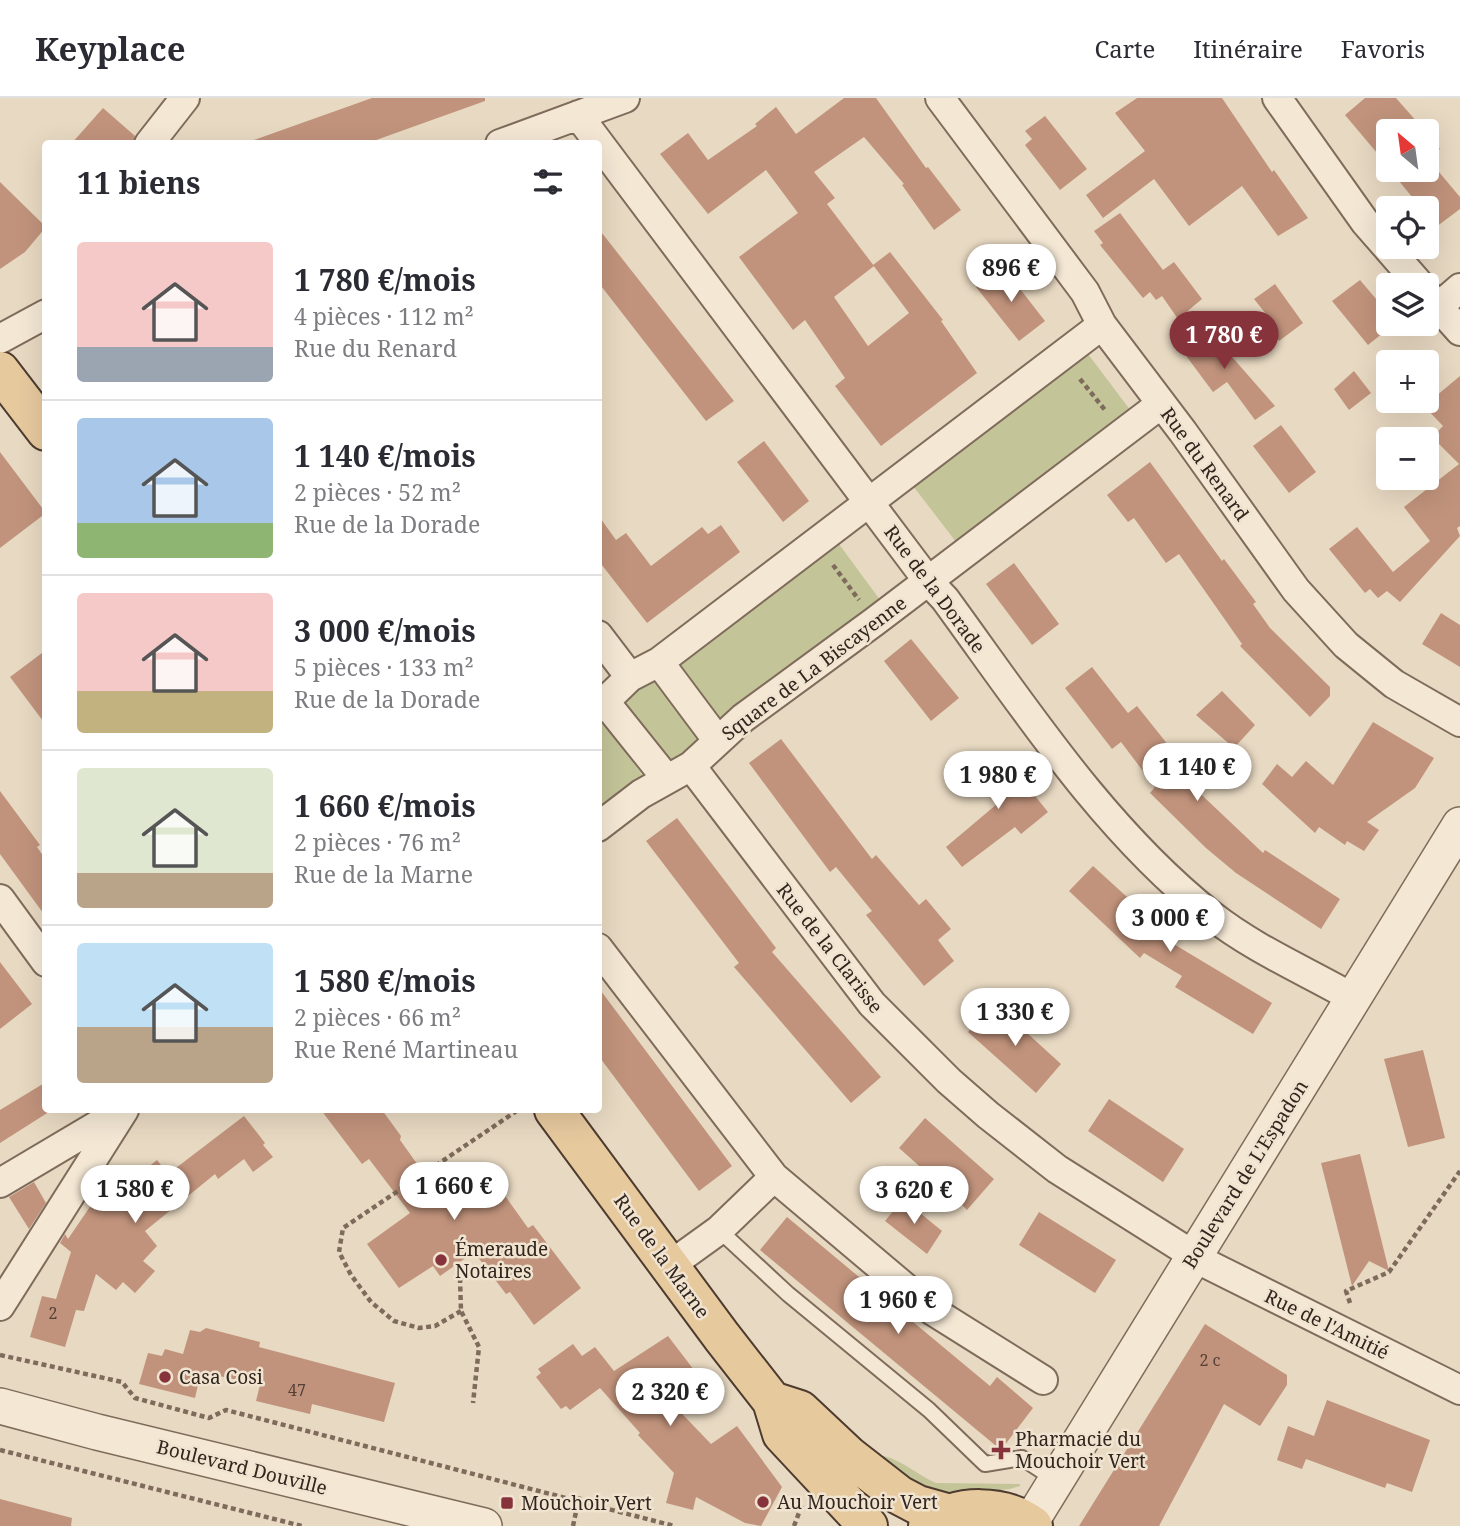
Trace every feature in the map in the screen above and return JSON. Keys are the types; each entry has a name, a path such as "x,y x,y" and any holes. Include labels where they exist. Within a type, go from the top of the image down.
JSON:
{"main road":[{"path":"0,371 42,426"},
{"name":"Rue de la Marne","path":"556,1113 772,1401 782,1434 868,1526"},
{"path":"772,1401 800,1410 849,1456 899,1495 918,1504 939,1520 977,1509 1004,1512 1031,1525"}],"street":[{"path":"157,134 185,98"},
{"path":"510,140 625,98"},
{"name":"Rue du Renard","path":"940,98 1086,292 1102,325 1296,590 1346,645 1394,684 1460,722"},
{"path":"1277,98 1365,222 1410,273"},
{"name":"Rue de la Dorade","path":"578,115 597,140"},
{"name":"Rue de la Dorade","path":"602,147 928,581 945,599 1052,746 1109,816 1160,871 1213,916 1264,949 1353,998"},
{"path":"1439,297 1460,288"},
{"path":"1439,308 1460,331"},
{"path":"0,339 42,316"},
{"path":"666,778 602,705 630,677 659,662 1102,325"},
{"name":"Square de La Biscayenne","path":"602,824 641,794 691,766 743,718 1161,404"},
{"path":"602,640 630,677"},
{"path":"659,662 718,740"},
{"name":"Rue de la Clarisse","path":"691,766 872,1004 949,1081 1058,1169 1195,1255"},
{"name":"Boulevard de L'Espadon","path":"1031,1525 1056,1480 1460,825"},
{"path":"0,899 42,957"},
{"path":"602,953 774,1177 933,1311 1043,1380"},
{"path":"0,1183 118,1113"},
{"path":"0,1306 121,1113"},
{"path":"669,1266 719,1230 774,1177"},
{"name":"Rue de l'Amitié","path":"1195,1255 1222,1272 1460,1390"},
{"name":"Boulevard Douville","path":"0,1406 484,1526"}],"lane":[{"path":"719,1230 788,1294 929,1410 985,1464 1022,1458 1056,1480"}],"path":[{"path":"1062,356 1123,434"},
{"path":"817,541 874,622"},
{"path":"461,1311 435,1326 419,1328 394,1321 370,1302 351,1275 339,1252 343,1228 514,1113"},
{"path":"1362,1340 1346,1291 1389,1272 1460,1171"},
{"path":"460,1278 461,1311 479,1347 473,1403"},
{"path":"0,1355 122,1382 135,1398 209,1418 226,1410 674,1526"},
{"path":"0,1450 302,1526"},
{"path":"573,1526 580,1493"}],"green space":[{"path":"1088,354 1134,415 960,547 913,486"},
{"path":"836,540 883,604 721,724 673,660"},
{"path":"654,675 702,737 698,749 669,765 631,720 623,697"},
{"path":"602,720 645,779 602,812"},
{"path":"884,1456 936,1483 1020,1486 947,1495 929,1494 866,1458"}],"building":[{"path":"372,98 485,98 485,101 376,140 254,140"},
{"path":"844,98 876,98 926,168 928,167 961,210 934,230 902,185 904,184 864,137 814,172 835,198 827,204 873,265 890,252 943,320 941,321 977,373 881,446 835,386 845,378 805,320 793,330 739,257 798,213 766,170 708,214 660,154 688,133 708,160 757,126 755,124 776,107 796,134","holes":["874,266 909,313 868,346 834,297"]},
{"path":"1137,98 1222,98 1272,172 1274,170 1308,218 1278,236 1242,186 1189,226 1154,179 1103,218 1086,195 1145,151 1115,113"},
{"path":"1365,98 1396,98 1414,119 1376,119 1376,152 1345,115"},
{"path":"103,108 135,136 134,140 75,140"},
{"path":"1045,116 1087,169 1060,190 1025,145 1032,139 1025,131"},
{"path":"1439,172 1460,197 1460,209 1439,225 1439,196 1411,196 1400,182 1439,182"},
{"path":"0,182 42,223 42,232 25,252 0,269"},
{"path":"1120,213 1163,270 1174,262 1202,299 1178,319 1162,296 1156,300 1150,292 1143,298 1100,245 1103,243 1094,231"},
{"path":"602,233 734,401 706,421 602,287"},
{"path":"1003,267 1045,321 1019,341 976,287"},
{"path":"1360,280 1376,299 1376,336 1379,336 1368,345 1332,301"},
{"path":"1275,284 1303,323 1279,341 1262,318 1266,314 1254,299"},
{"path":"1204,325 1275,406 1255,420 1227,382 1213,392 1178,345"},
{"path":"1354,371 1371,393 1349,410 1334,389"},
{"path":"1460,376 1460,526 1457,528 1460,536 1400,602 1387,591 1378,598 1370,589 1365,593 1329,549 1357,527 1393,572 1430,541 1404,507 1426,490 1439,490 1439,480 1459,464 1439,444 1439,430 1443,426 1431,413 1439,413 1439,394"},
{"path":"1281,425 1316,472 1289,493 1253,446"},
{"path":"764,441 809,501 783,522 737,462"},
{"path":"0,452 42,508 42,516 0,548"},
{"path":"1150,462 1222,561 1224,559 1256,602 1253,604 1270,628 1330,687 1330,696 1310,717 1240,646 1242,644 1179,554 1166,563 1134,518 1128,522 1107,495"},
{"path":"602,521 616,540 626,533 651,566 702,527 708,534 721,525 740,552 647,623 602,565"},
{"path":"1014,563 1059,624 1032,645 986,584"},
{"path":"1441,613 1460,625 1460,667 1422,644"},
{"path":"911,639 959,698 931,721 884,661"},
{"path":"42,653 42,720 10,677"},
{"path":"1092,667 1128,713 1137,706 1177,756 1172,761 1190,777 1187,781 1263,853 1265,850 1340,899 1321,929 1236,873 1206,848 1150,793 1155,787 1121,742 1112,749 1065,688"},
{"path":"1222,691 1255,725 1234,748 1196,715"},
{"path":"1373,722 1434,758 1415,788 1367,822 1379,830 1364,851 1347,841 1345,845 1319,827 1315,833 1262,784 1277,764 1292,777 1306,761 1333,785"},
{"path":"781,739 872,859 876,855 919,905 926,899 951,929 938,940 954,961 924,986 866,915 872,911 836,867 830,872 749,763"},
{"path":"1001,754 1048,812 1021,834 1015,827 962,867 946,847 997,804 974,775"},
{"path":"0,791 40,845 37,847 42,854 42,912 0,854"},
{"path":"677,818 776,948 772,952 881,1077 851,1103 734,967 739,963 646,841"},
{"path":"1093,866 1149,917 1142,925 1272,1003 1253,1034 1175,987 1182,976 1144,953 1140,958 1069,891"},
{"path":"0,962 32,1004 0,1029"},
{"path":"602,992 732,1166 699,1191 602,1060"},
{"path":"994,1003 1061,1064 1036,1093 968,1032"},
{"path":"1423,1050 1445,1138 1408,1147 1384,1059"},
{"path":"42,1084 42,1113 47,1113 0,1143 0,1110"},
{"path":"1109,1099 1184,1149 1163,1182 1088,1131"},
{"path":"323,1113 384,1113 438,1193 481,1162 528,1228 533,1225 581,1288 534,1325 510,1292 506,1294 474,1252 440,1276 433,1266 399,1288 367,1244 410,1213 369,1159 362,1164"},
{"path":"244,1116 273,1157 253,1172 244,1159 218,1179 215,1174 145,1231 157,1246 143,1261 155,1271 135,1293 123,1282 116,1290 96,1274 84,1311 76,1310 65,1347 30,1337 42,1296 56,1299 71,1252 60,1243 65,1234 68,1239 115,1170 127,1184 157,1160 168,1174"},
{"path":"925,1118 994,1179 967,1210 960,1203 958,1206 919,1180 926,1172 899,1148"},
{"path":"1360,1154 1389,1271 1369,1261 1352,1286 1321,1163"},
{"path":"34,1182 46,1203 29,1229 9,1197"},
{"path":"903,1199 942,1231 927,1254 885,1221"},
{"path":"1039,1212 1116,1260 1095,1293 1019,1245"},
{"path":"787,1217 990,1386 997,1377 1033,1408 1001,1450 760,1250"},
{"path":"1205,1324 1287,1375 1287,1385 1260,1426 1224,1404 1159,1526 1079,1526"},
{"path":"206,1328 260,1342 259,1347 395,1383 384,1422 312,1404 310,1414 256,1401 260,1385 201,1372 195,1398 139,1384 148,1353 162,1356 165,1349 183,1354 190,1330 200,1332"},
{"path":"668,1336 697,1374 664,1395 711,1444 737,1426 782,1487 761,1526 745,1523 696,1497 693,1510 666,1503 674,1473 638,1435 640,1433 600,1388 570,1410 566,1406 561,1409 536,1377 541,1373 538,1369 573,1344 582,1356 595,1347 614,1371"},
{"path":"1327,1400 1430,1440 1412,1492 1387,1483 1385,1488 1306,1459 1302,1469 1277,1460 1288,1426 1314,1436"},
{"path":"0,1499 72,1518 71,1526 0,1526"}],"place":[{"name":"Émeraude Notaires","path":"441,1260"},
{"name":"Casa Cosi","path":"165,1377"},
{"name":"Pharmacie du Mouchoir Vert","path":"1001,1450"},
{"name":"Au Mouchoir Vert","path":"763,1502"},
{"name":"Mouchoir Vert","path":"507,1503"}]}
